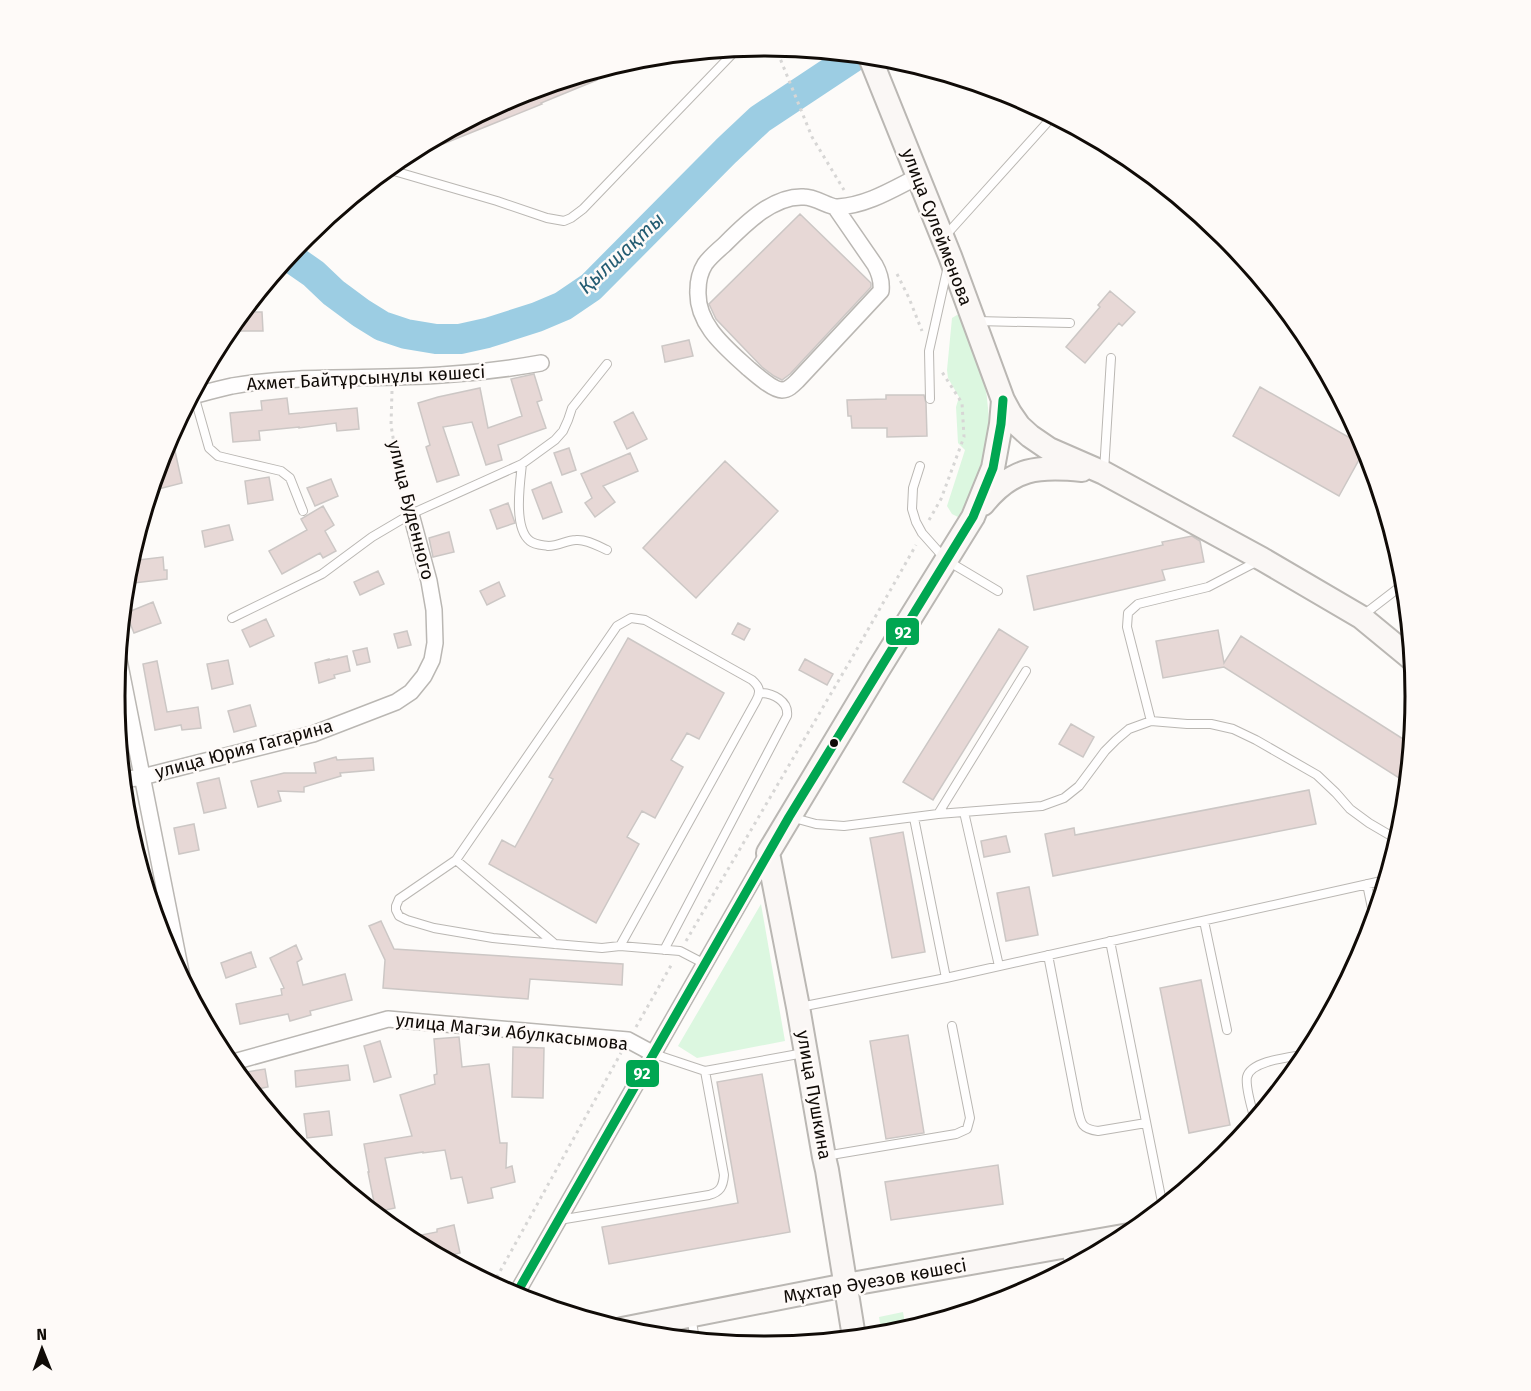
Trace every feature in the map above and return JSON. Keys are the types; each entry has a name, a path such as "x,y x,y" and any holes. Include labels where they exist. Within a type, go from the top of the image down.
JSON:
{"street":[{"name":"улица Сулейменова","path":"873,65 919,176 1003,400"},
{"path":"835,207 876,265 882,284 881,291 797,381 788,389 780,390 755,374 731,352 712,332 702,317 697,297 698,281 704,265 751,219 789,198 804,197 821,200 835,207 853,205 871,200 919,176"},
{"name":"Ахмет Байтұрсынұлы көшесі","path":"202,393 231,386 310,378 440,376 541,363"},
{"path":"1003,400 1019,426 1049,450 1104,472 1262,559 1361,617 1404,652"},
{"path":"973,517 993,468 1003,400"},
{"path":"520,1287 789,817 973,517 1003,483 1027,471 1062,468 1104,472"},
{"name":"улица Буденного","path":"411,514 429,581 434,610 435,643"},
{"name":"улица Юрия Гагарина","path":"131,779 313,734 396,702 411,692 424,676 432,660 435,643"},
{"path":"125,694 175,942"},
{"name":"улица Пушкина","path":"768,853 798,1007 853,1329"},
{"name":"улица Магзи Абулкасымова","path":"240,1060 388,1019 628,1041 654,1054"},
{"name":"Мұхтар Әуезов көшесі","path":"648,1324 846,1285 1068,1257"}],"lane":[{"path":"398,172 497,201 547,219 564,221 583,209 729,57"},
{"path":"930,399 929,351 946,247 1049,122"},
{"path":"974,321 1070,323"},
{"path":"1104,472 1111,358"},
{"path":"232,618 322,574 372,537 411,514 522,464 555,440 563,431 572,408 608,364"},
{"path":"196,404 209,448 218,456 281,471 290,478 303,511"},
{"path":"522,464 519,514 528,540 534,544 548,546 577,540 607,550"},
{"path":"920,466 913,488 912,509 922,533 946,560 998,591"},
{"path":"1151,721 1127,627 1128,613 1138,604 1208,587 1262,559"},
{"path":"1361,617 1396,590"},
{"path":"620,946 760,693 759,686 753,680 645,620 631,618 617,626 456,860 399,899 396,910 399,916 407,920 434,928 493,938 555,944 680,951 705,964"},
{"path":"938,814 1026,671"},
{"path":"664,950 787,716 786,704 772,694 760,693"},
{"path":"789,817 816,824 844,826 938,814 1042,806 1064,798 1079,786 1105,751 1129,729 1151,721 1210,724 1241,732 1317,776 1350,808 1390,835"},
{"path":"964,812 999,966"},
{"path":"914,818 946,978"},
{"path":"456,860 555,944"},
{"path":"798,1007 946,978 1378,882"},
{"path":"1367,884 1371,904"},
{"path":"1204,921 1227,1030"},
{"path":"1110,941 1160,1199"},
{"path":"1048,955 1080,1120 1084,1127 1098,1131 1146,1123"},
{"path":"824,1157 956,1134 967,1129 970,1118 952,1026"},
{"path":"654,1054 705,1071 806,1053"},
{"path":"1253,1110 1247,1083 1250,1071 1259,1064 1294,1057"},
{"path":"560,1220 709,1195 721,1189 724,1175 705,1071"},
{"path":"691,1316 694,1331"}],"path":[{"path":"780,56 812,137"},
{"name":"улица Буденного","path":"392,377 391,425 397,462 411,514"}],"green space":[{"path":"962,315 978,360 985,384 989,422 982,464 958,517 952,514 947,506 965,450 958,443 956,407 959,397 948,378 947,370 952,318"},
{"path":"761,904 785,1041 697,1058 678,1046"},
{"path":"903,1312 904,1320 880,1325 879,1317"}],"building":[{"path":"596,78 597,80 542,104 443,144 521,104"},
{"path":"800,214 871,283 871,287 782,380 762,367 716,319 709,304"},
{"path":"1110,291 1135,312 1122,326 1119,323 1085,363 1066,347 1100,307 1098,305"},
{"path":"254,312 262,312 263,331 241,331"},
{"path":"689,340 693,356 665,362 662,346"},
{"path":"534,374 542,400 537,402 546,428 498,445 502,460 486,465 472,422 443,427 459,475 437,482 426,447 430,445 418,403 480,388 488,428 522,416 511,379"},
{"path":"1260,387 1351,439 1360,458 1339,496 1233,436"},
{"path":"886,395 924,395 927,436 887,437 887,428 852,428 851,416 848,416 847,400 886,399"},
{"path":"287,398 289,414 357,408 359,429 337,431 336,423 259,431 260,440 233,442 230,413 262,410 261,401"},
{"path":"633,412 647,439 627,449 614,422"},
{"path":"569,448 576,470 562,475 554,453"},
{"path":"174,451 182,483 159,489"},
{"path":"630,453 638,471 603,486 615,502 595,517 585,503 592,498 581,474"},
{"path":"725,461 778,511 696,598 643,548"},
{"path":"269,477 273,500 248,504 245,481"},
{"path":"331,479 338,496 315,506 307,488"},
{"path":"551,482 562,512 543,519 532,490"},
{"path":"508,503 515,523 497,529 490,510"},
{"path":"323,506 334,525 325,531 336,551 323,558 320,553 282,574 269,551 307,530 301,519"},
{"path":"229,525 233,540 205,547 202,531"},
{"path":"449,532 454,552 433,557 429,538"},
{"path":"1192,536 1200,541 1204,562 1162,570 1165,580 1034,610 1027,576 1163,545 1162,542"},
{"path":"163,557 167,579 136,583 140,560"},
{"path":"378,571 384,584 360,595 354,582"},
{"path":"499,582 505,596 487,605 480,591"},
{"path":"153,602 161,623 134,633 130,623 131,611"},
{"path":"266,619 274,636 250,647 242,630"},
{"path":"738,623 750,629 744,640 732,634"},
{"path":"999,629 1028,647 933,800 903,782"},
{"path":"1218,630 1224,663 1241,636 1404,739 1400,779 1224,667 1163,678 1156,641"},
{"path":"407,631 411,645 398,648 394,634"},
{"path":"628,638 724,693 699,739 687,733 671,760 683,767 655,818 642,811 627,837 639,844 596,923 489,864 502,840 515,847 553,779 549,777"},
{"path":"367,648 370,662 357,665 353,651"},
{"path":"347,656 350,671 334,675 335,678 319,683 315,663"},
{"path":"805,659 833,674 827,685 799,670"},
{"path":"228,660 233,684 212,689 207,664"},
{"path":"157,661 167,712 198,707 201,728 182,730 181,725 155,730 143,664"},
{"path":"250,705 256,726 234,732 228,711"},
{"path":"1071,724 1094,737 1083,757 1059,744"},
{"path":"336,757 337,760 373,758 374,770 340,773 341,776 304,787 304,792 278,791 281,801 258,807 251,781 284,773 316,773 314,763"},
{"path":"219,778 226,808 204,813 197,783"},
{"path":"1309,790 1316,824 1053,876 1045,834 1074,828 1075,835"},
{"path":"194,824 199,850 179,854 174,828"},
{"path":"903,832 925,952 892,958 870,838"},
{"path":"1006,836 1010,852 984,857 981,841"},
{"path":"1029,887 1038,935 1006,941 997,893"},
{"path":"381,921 394,949 623,964 622,985 530,979 528,999 383,988 385,960 369,926"},
{"path":"296,945 302,959 297,962 303,985 345,974 352,1000 310,1011 311,1015 290,1021 288,1014 240,1024 236,1004 282,995 281,989 284,988 270,958"},
{"path":"251,952 256,967 226,978 221,963"},
{"path":"1201,980 1230,1125 1189,1133 1160,988"},
{"path":"908,1035 924,1133 886,1139 870,1041"},
{"path":"459,1037 462,1067 489,1064 500,1143 507,1143 506,1168 512,1166 515,1182 491,1188 493,1198 468,1203 462,1177 451,1179 445,1150 385,1158 395,1208 386,1210 374,1201 364,1144 412,1136 400,1095 435,1084 434,1075 437,1074 434,1039"},
{"path":"380,1041 391,1077 374,1082 364,1046"},
{"path":"513,1047 544,1048 543,1098 512,1097"},
{"path":"348,1065 350,1080 296,1087 295,1071"},
{"path":"265,1069 268,1087 261,1088 248,1072"},
{"path":"762,1074 790,1232 609,1264 602,1227 738,1203 717,1082"},
{"path":"329,1111 332,1135 307,1138 304,1114"},
{"path":"998,1165 1003,1204 891,1220 885,1182"},
{"path":"454,1225 460,1253 454,1254 421,1235 437,1232 437,1229"}],"waterway":[{"name":"Қылшақты","path":"296,261 361,313 382,326 406,334 436,339 460,339 537,317 563,306 591,287 760,119 848,61"}],"transit line":[{"name":"92","path":"520,1287 789,817 973,517 993,468 1003,400"}]}
